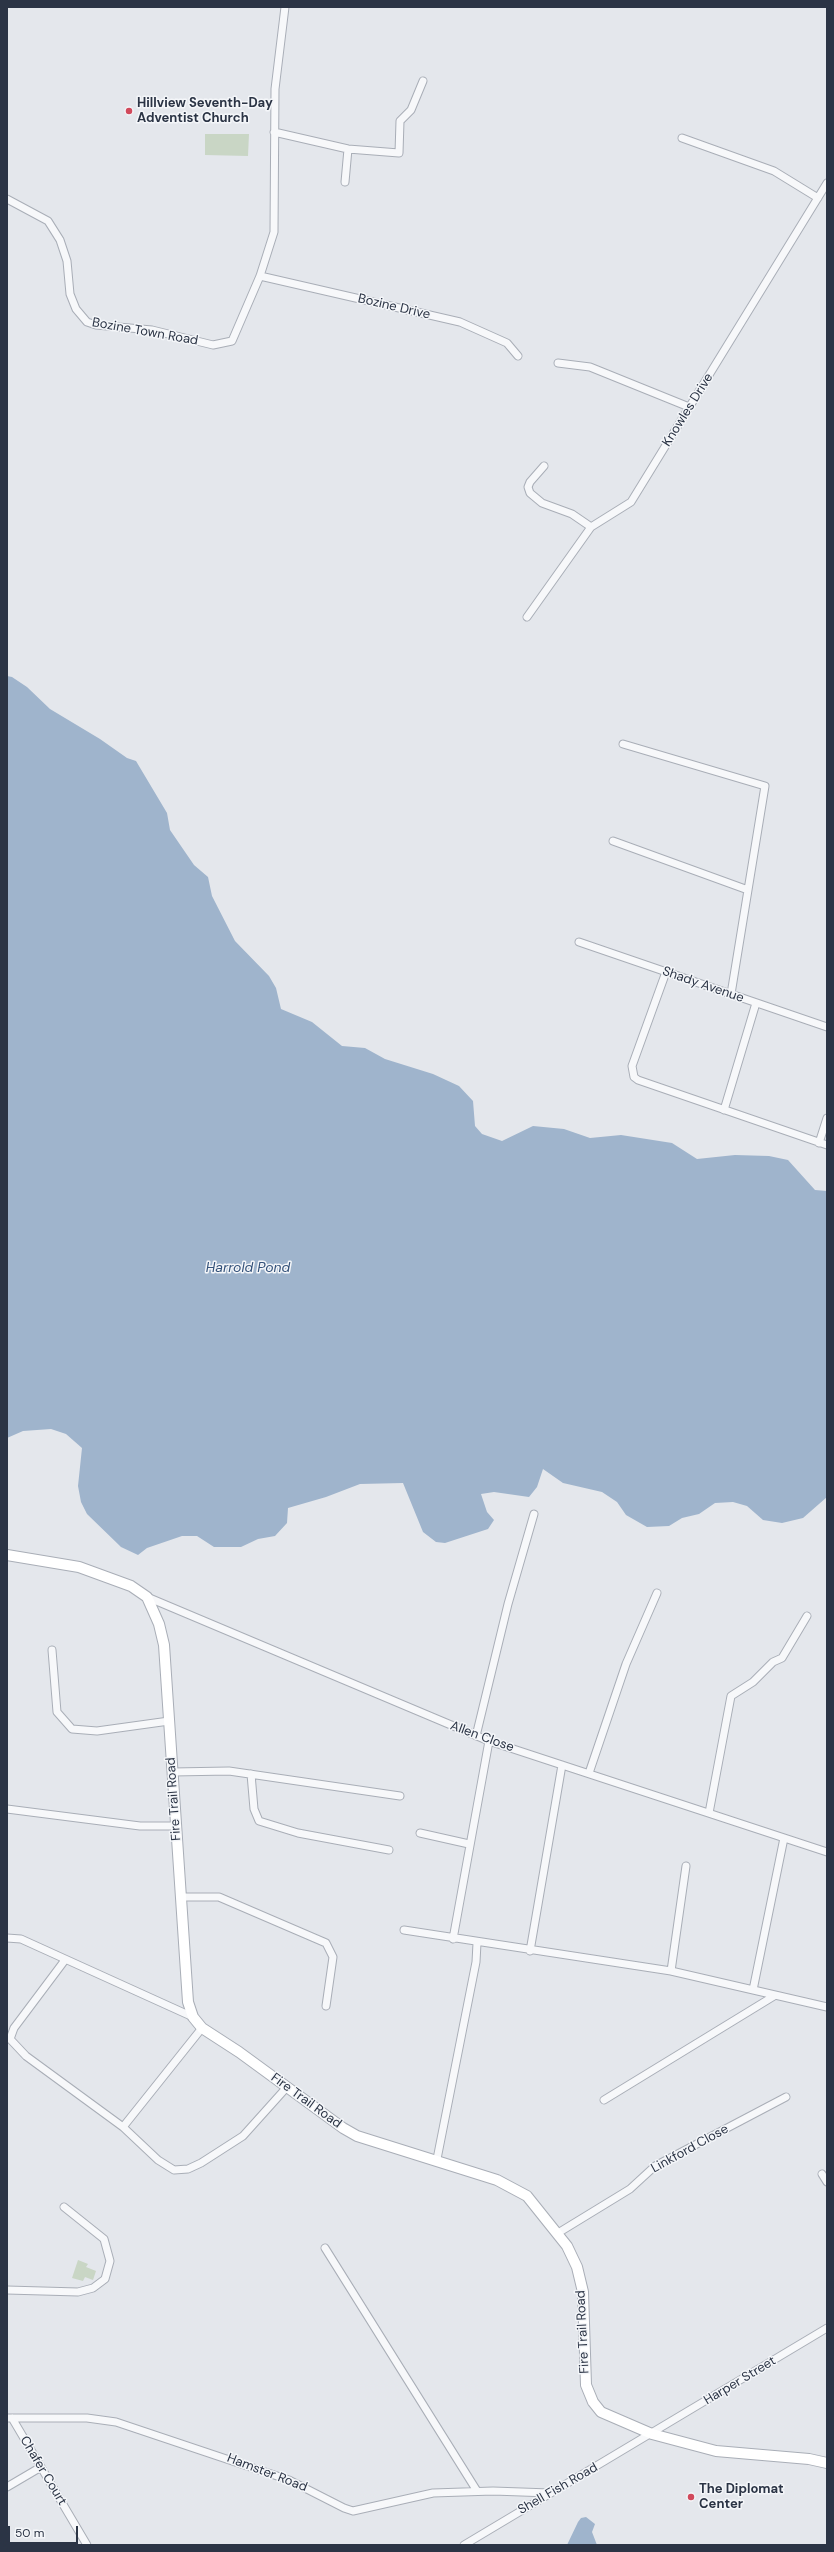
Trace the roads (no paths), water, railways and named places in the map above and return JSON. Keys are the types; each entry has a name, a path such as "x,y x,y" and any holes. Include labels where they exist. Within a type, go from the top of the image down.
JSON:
{"street":[{"name":"Bozine Town Road","path":"7,199 48,221 60,240 68,261 73,300 82,319 91,324 152,330 213,345 226,344 236,335 260,276 275,226 274,132 276,72 286,7"},
{"path":"274,132 348,149 399,152 400,121 411,110 423,81"},
{"path":"682,138 774,171 818,198"},
{"path":"345,182 348,149"},
{"name":"Knowles Drive","path":"527,618 591,527 631,502 827,183"},
{"name":"Bozine Drive","path":"260,276 460,322 507,343 518,356"},
{"path":"558,363 590,366 689,407"},
{"path":"544,466 530,482 528,487 530,493 542,503 572,514 591,527"},
{"path":"623,744 765,786 731,994"},
{"path":"613,841 748,890"},
{"name":"Shady Avenue","path":"579,942 827,1027"},
{"path":"666,972 632,1066 634,1077 638,1080 827,1145"},
{"path":"724,1110 756,1003"},
{"path":"819,1143 827,1118"},
{"path":"476,1736 508,1604 534,1514"},
{"path":"7,1555 78,1567 131,1586 147,1597"},
{"path":"588,1773 626,1664 657,1592"},
{"name":"Allen Close","path":"147,1597 489,1741 827,1852"},
{"name":"Fire Trail Road","path":"147,1597 159,1624 164,1645 188,2002 193,2017 202,2028 343,2128 357,2136 437,2159 497,2180 519,2190 527,2196 558,2233 574,2258 581,2285 585,2373 588,2391 601,2412 652,2434 716,2451 809,2459 827,2463"},
{"path":"709,1813 731,1696 753,1682 773,1662 782,1658 807,1616"},
{"path":"52,1650 57,1712 72,1729 97,1730 169,1721"},
{"path":"453,1939 469,1844 489,1741"},
{"path":"530,1951 562,1765"},
{"path":"172,1772 229,1771 400,1796"},
{"path":"251,1774 254,1809 259,1820 298,1833 389,1850"},
{"path":"7,1809 140,1826 176,1826"},
{"path":"420,1833 469,1844"},
{"path":"753,1990 784,1838"},
{"path":"671,1971 686,1866"},
{"path":"181,1897 218,1897 326,1943 332,1957 326,2006"},
{"path":"404,1930 477,1943 671,1971 827,2007"},
{"path":"7,1938 21,1939 193,2017"},
{"path":"437,2159 476,1962 477,1943"},
{"path":"66,1960 14,2028 10,2039 26,2056 123,2127 158,2160 174,2170 188,2169 243,2136 287,2087"},
{"path":"604,2100 774,1996"},
{"path":"123,2127 202,2028"},
{"name":"Linkford Close","path":"558,2233 630,2188 655,2166 786,2097"},
{"path":"822,2174 827,2182"},
{"path":"7,2290 78,2292 93,2288 105,2279 110,2261 104,2239 64,2207"},
{"path":"325,2248 477,2491"},
{"name":"Harper Street","path":"652,2434 827,2328"},
{"name":"Hamster Road","path":"9,2418 87,2418 116,2422 289,2480 351,2510 362,2511 433,2493 477,2491 550,2493"},
{"name":"Chafer Court","path":"9,2418 41,2466 87,2545"},
{"name":"Shell Fish Road","path":"464,2545 652,2434"},
{"path":"7,2487 41,2466"}],"water":[{"name":"Harrold Pond","path":"7,676 12,677 27,687 50,709 100,739 127,758 136,761 167,813 170,830 194,865 208,877 212,896 235,941 269,976 276,988 281,1009 312,1022 342,1046 365,1048 385,1059 433,1074 459,1086 473,1101 475,1126 482,1134 502,1141 533,1126 564,1129 590,1138 621,1135 672,1143 697,1159 735,1155 769,1156 788,1160 815,1190 827,1191 827,1497 803,1518 782,1523 763,1520 747,1506 733,1502 715,1503 699,1514 682,1518 669,1526 647,1527 626,1515 617,1502 602,1492 563,1483 543,1469 537,1487 529,1497 494,1492 481,1494 487,1512 494,1520 488,1529 445,1543 436,1542 423,1532 403,1483 360,1484 326,1497 288,1508 287,1523 275,1536 258,1539 241,1547 214,1547 197,1536 182,1536 147,1548 138,1555 121,1547 87,1514 81,1502 78,1486 82,1448 66,1434 51,1429 23,1431 7,1438"},
{"path":"586,2517 595,2524 592,2532 597,2545 567,2545 578,2522 581,2518"}],"place":[{"name":"Hillview Seventh-Day Adventist Church","path":"129,111"},
{"name":"The Diplomat Center","path":"691,2497"}]}
